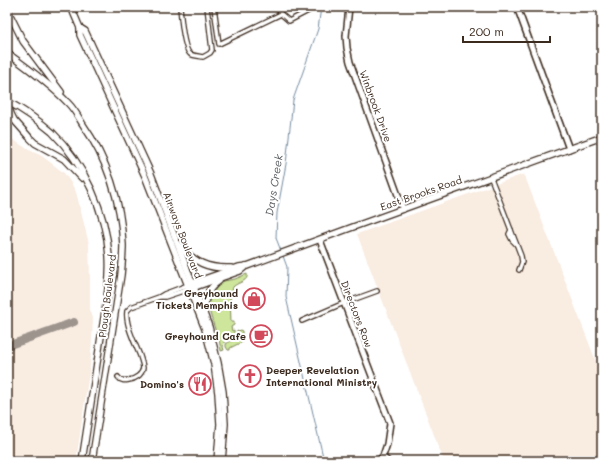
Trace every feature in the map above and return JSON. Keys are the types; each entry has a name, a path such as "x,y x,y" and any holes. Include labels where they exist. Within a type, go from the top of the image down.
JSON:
{"main road":[{"name":"Airways Boulevard","path":"71,7 80,28 80,35 145,176 204,315 218,393 220,424 217,461"},
{"path":"7,8 22,41 69,104"},
{"name":"Airways Boulevard","path":"80,28 85,31 151,174 177,242 208,332 218,363 223,392 225,424 222,461"},
{"name":"Plough Boulevard","path":"7,53 47,83 69,104 90,134 100,152 112,182 118,207 123,245 121,275 92,461"},
{"path":"7,101 11,114 21,129 35,143 64,159 89,185"},
{"name":"Plough Boulevard","path":"7,101 24,110 51,132 70,153 89,185 99,207 105,229 109,257 108,289 82,461"},
{"name":"East Brooks Road","path":"191,286 239,267 247,266 273,257 602,137"},
{"path":"177,242 190,256 205,265 216,268 239,267"},
{"name":"East Brooks Road","path":"191,286 224,277 240,271 247,266"},
{"path":"204,315 205,300 208,292 214,284 224,277"}],"street":[{"path":"180,7 184,40 187,50 191,55 203,57 212,50 207,7"},
{"path":"214,7 219,44 281,14"},
{"path":"277,7 281,14 289,21 312,9 312,7"},
{"name":"Winbrook Drive","path":"350,7 346,36 350,62 403,209"},
{"path":"517,7 569,149"},
{"path":"490,178 511,230 514,232 517,239 516,244 522,259 519,270"},
{"name":"Directors Row","path":"320,240 390,423 387,444 383,456"},
{"name":"East Brooks Road","path":"118,377 122,380 128,381 134,379 143,368 127,320 127,311 131,307 165,297 191,286"},
{"path":"302,321 377,291"},
{"path":"378,461 383,456 390,461"}],"shaded area":[{"path":"7,135 29,150 42,156 64,173 76,192 89,244 90,310 93,318 92,339 90,366 76,461 7,461"},
{"path":"524,174 602,377 602,461 444,461 357,234"}],"green space":[{"path":"247,274 247,278 234,286 230,294 231,322 234,322 234,325 231,327 232,331 234,330 234,335 232,338 224,342 224,350 221,351 219,339 208,307 209,299 220,283"},
{"path":"237,330 242,331 242,342 228,350 226,344 235,338"}],"waterway":[{"name":"Days Creek","path":"281,251 276,238 277,213 286,164 293,100 318,29 321,7"},
{"name":"Days Creek","path":"283,256 287,267 286,297 324,461"}],"taxiway":[{"path":"7,346 74,322"}],"place":[{"name":"Greyhound Tickets Memphis","path":"254,299"},
{"name":"Greyhound Cafe","path":"261,336"},
{"name":"Deeper Revelation International Ministry","path":"250,376"},
{"name":"Domino's","path":"200,384"}]}
